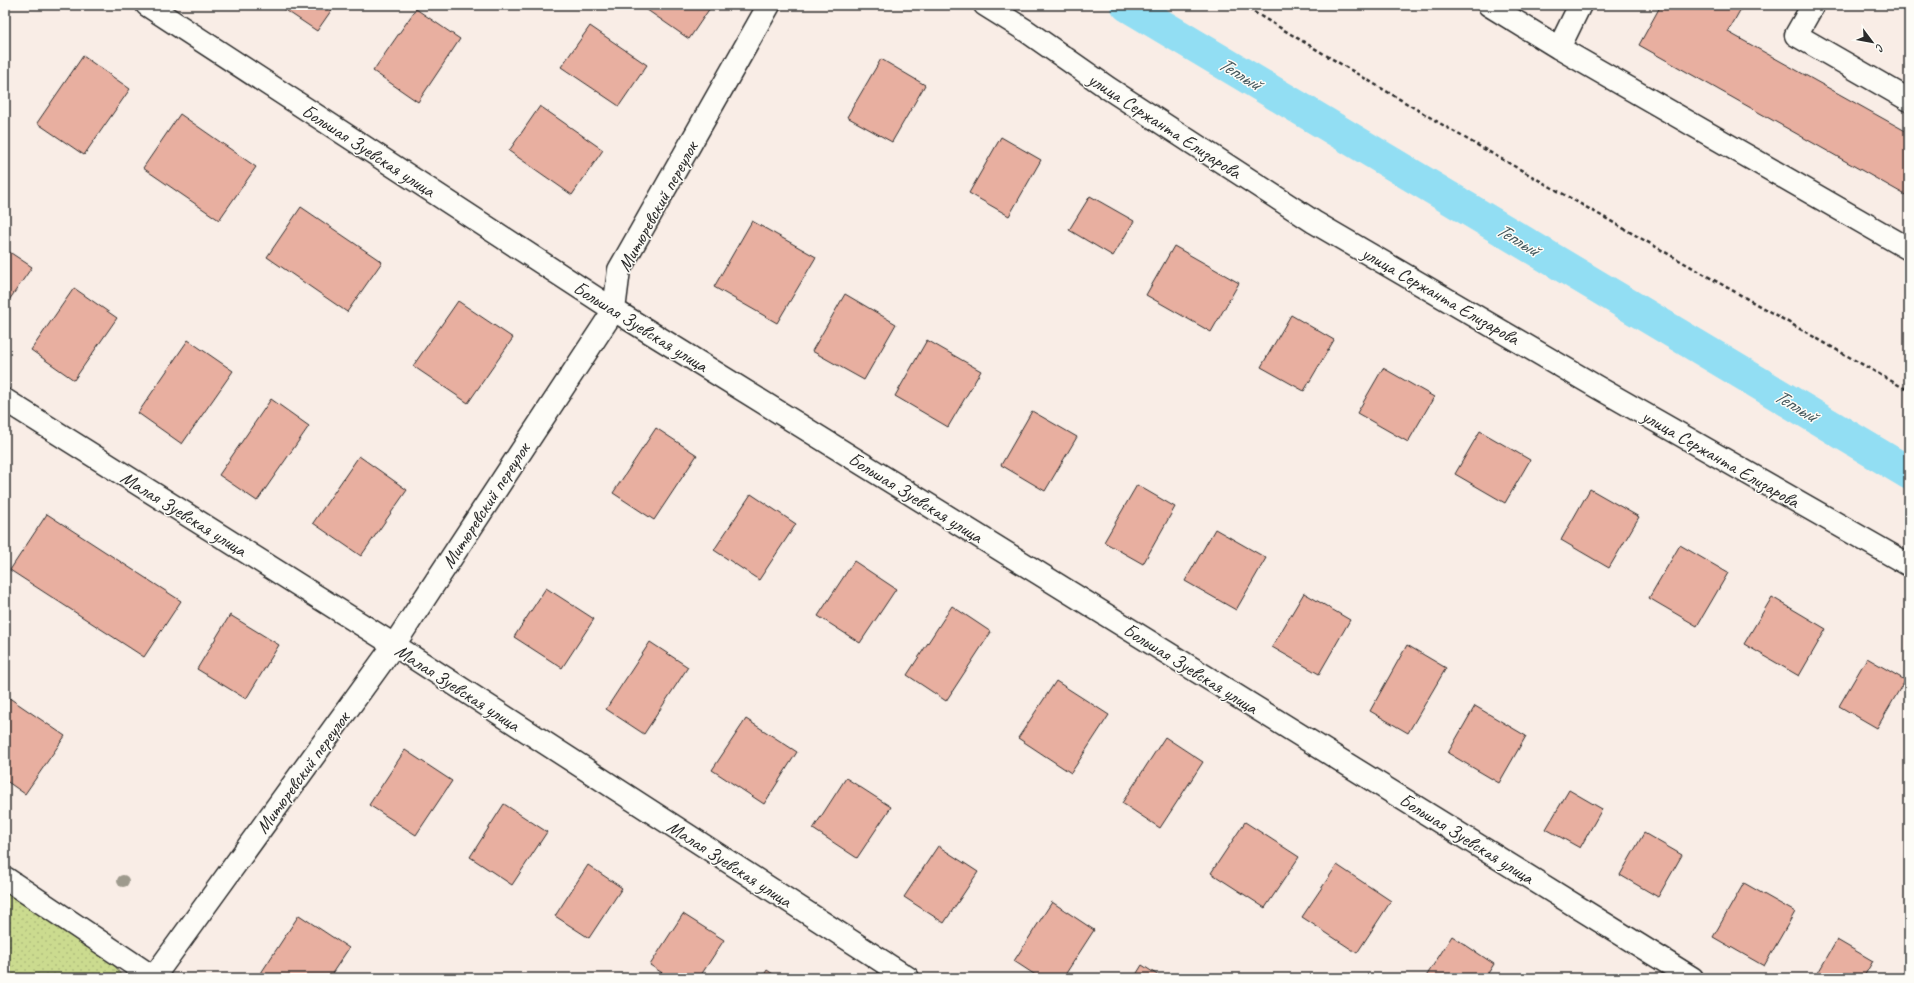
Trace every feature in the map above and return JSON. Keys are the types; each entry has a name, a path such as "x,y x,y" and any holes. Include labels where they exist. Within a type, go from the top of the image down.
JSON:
{"street":[{"name":"Большая Зуевская улица","path":"147,5 614,310 1692,978"},
{"name":"Митюревский переулок","path":"153,978 394,645 614,310 619,270 769,5"},
{"name":"улица Сержанта Елизарова","path":"985,5 1025,30 1108,88 1314,222 1604,391 1909,565"},
{"path":"1489,5 1559,48 1909,249"},
{"path":"1559,48 1580,5"},
{"path":"1814,5 1796,35 1909,100"},
{"name":"Малая Зуевская улица","path":"5,400 394,645 908,978"},
{"path":"5,878 153,978"}],"path":[{"path":"1242,5 1463,137 1909,391"}],"green space":[{"path":"5,892 115,966 123,978 5,978"}],"building":[{"path":"278,5 335,5 317,31"},
{"path":"640,5 712,5 689,39"},
{"path":"1661,5 1743,5 1728,32 1909,133 1909,197 1639,45"},
{"path":"416,9 460,39 418,102 373,71"},
{"path":"590,26 647,65 619,106 561,67"},
{"path":"83,56 130,89 84,155 37,123"},
{"path":"881,59 925,85 892,142 847,117"},
{"path":"540,106 603,150 572,195 509,151"},
{"path":"180,114 256,167 219,220 143,168"},
{"path":"1001,137 1041,160 1009,216 969,193"},
{"path":"1090,196 1134,221 1113,256 1069,230"},
{"path":"301,207 382,262 347,312 267,257"},
{"path":"752,221 816,257 777,323 714,287"},
{"path":"1174,246 1239,283 1211,332 1146,295"},
{"path":"5,249 32,267 5,306"},
{"path":"74,288 117,318 74,380 31,350"},
{"path":"845,294 896,324 864,380 812,351"},
{"path":"458,301 513,338 468,403 413,366"},
{"path":"1291,315 1334,340 1304,391 1261,367"},
{"path":"188,340 233,371 182,444 138,413"},
{"path":"927,340 981,371 948,427 895,396"},
{"path":"1383,368 1434,397 1408,442 1357,413"},
{"path":"271,399 309,426 257,501 219,475"},
{"path":"1032,411 1077,437 1045,491 1001,465"},
{"path":"656,428 697,455 654,520 613,493"},
{"path":"1480,431 1530,460 1505,503 1455,474"},
{"path":"359,456 407,490 361,556 313,523"},
{"path":"1137,485 1175,507 1143,564 1104,542"},
{"path":"1590,489 1639,517 1609,568 1561,540"},
{"path":"751,494 796,524 759,580 714,550"},
{"path":"47,514 181,601 144,657 10,570"},
{"path":"1215,529 1266,558 1236,610 1185,581"},
{"path":"1680,545 1728,573 1697,626 1649,598"},
{"path":"854,561 896,589 860,643 818,616"},
{"path":"546,588 594,619 562,668 514,637"},
{"path":"1304,593 1350,620 1319,674 1272,647"},
{"path":"1772,597 1826,629 1799,676 1744,644"},
{"path":"952,606 991,632 946,701 907,675"},
{"path":"230,615 279,645 246,699 197,669"},
{"path":"650,642 688,667 644,734 606,709"},
{"path":"1407,645 1446,668 1408,733 1370,711"},
{"path":"1867,658 1905,680 1877,728 1839,706"},
{"path":"1056,681 1109,715 1071,773 1018,738"},
{"path":"5,695 65,736 25,794 5,780"},
{"path":"1475,706 1526,736 1499,783 1448,753"},
{"path":"746,719 797,752 764,804 712,770"},
{"path":"1165,737 1203,762 1160,828 1122,803"},
{"path":"405,750 452,781 416,835 369,805"},
{"path":"846,778 891,807 857,858 813,829"},
{"path":"1569,790 1602,809 1580,848 1546,829"},
{"path":"504,804 547,832 512,885 470,857"},
{"path":"1245,822 1299,857 1265,908 1211,873"},
{"path":"1644,833 1682,855 1658,897 1620,875"},
{"path":"938,846 978,872 944,923 904,897"},
{"path":"588,865 622,888 589,938 555,916"},
{"path":"1337,865 1391,901 1357,953 1302,917"},
{"path":"1744,883 1795,912 1764,966 1713,937"},
{"path":"1052,902 1094,930 1063,978 1040,978 1014,961"},
{"path":"683,914 724,940 699,978 670,978 650,965"},
{"path":"299,915 349,948 329,978 269,978 261,973"},
{"path":"1452,936 1494,964 1485,978 1425,978"},
{"path":"1837,940 1873,961 1863,978 1815,978"},
{"path":"1142,965 1162,978 1134,978"},
{"path":"1909,968 1909,978 1903,978"},
{"path":"767,970 779,978 762,978"}],"waterway":[{"name":"Теплый","path":"1127,5 1909,473"}]}
